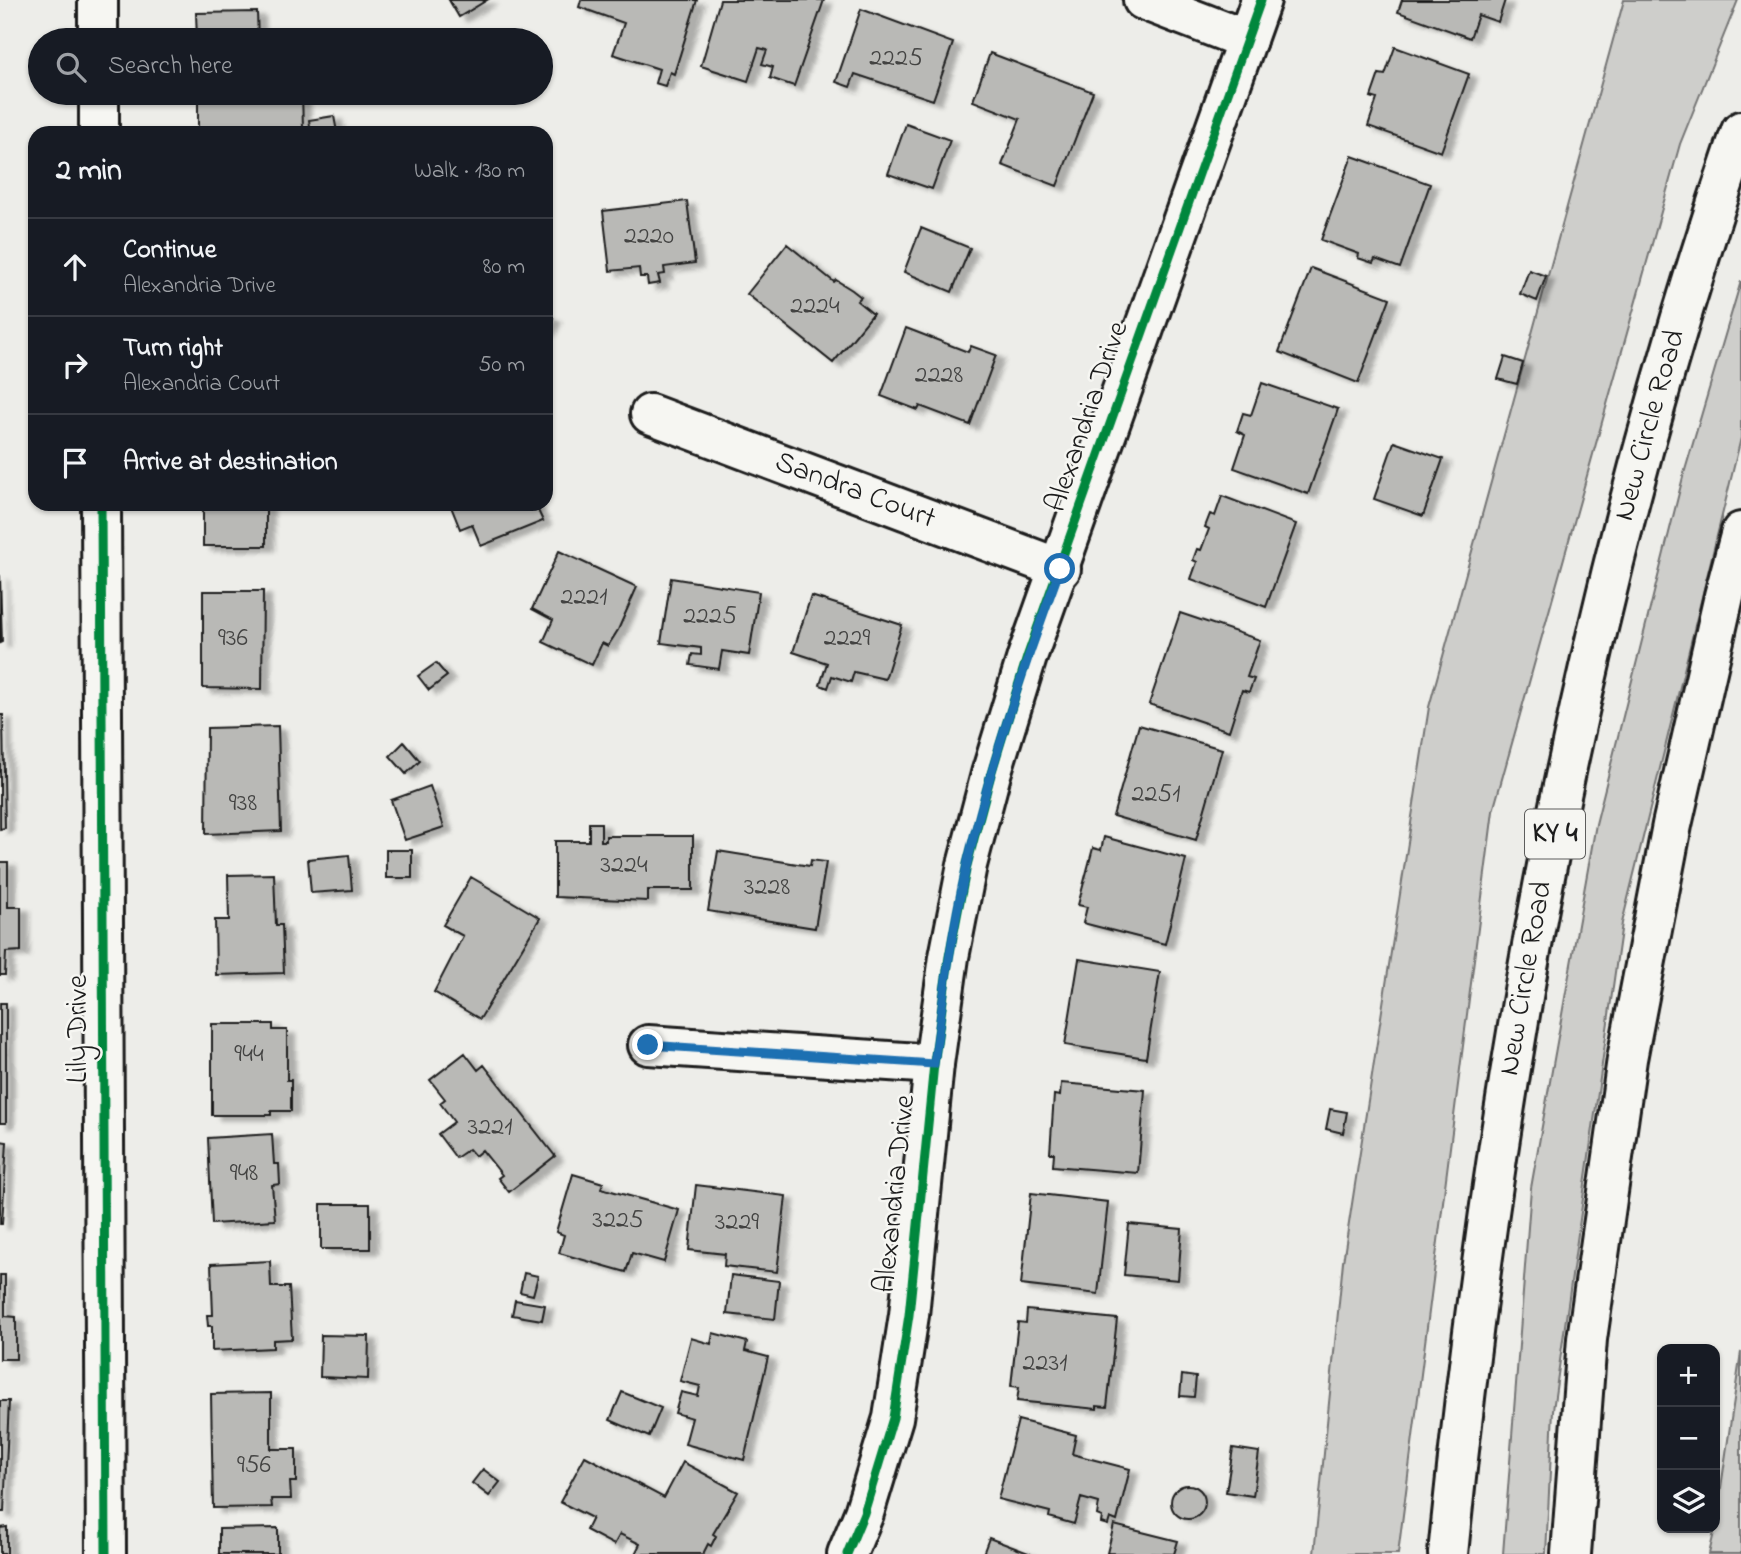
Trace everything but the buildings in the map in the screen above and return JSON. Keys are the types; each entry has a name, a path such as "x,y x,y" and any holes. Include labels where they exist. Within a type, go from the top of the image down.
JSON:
{"main road":[{"path":"98,0 99,28"},
{"path":"1143,0 1247,40"},
{"name":"Alexandria Drive","path":"847,1554 864,1513 893,1418 909,1315 934,1064 949,957 967,865 991,774 1027,657 1261,0"},
{"path":"99,105 99,126"},
{"name":"New Circle Road","path":"1448,1554 1463,1405 1493,1172 1539,907 1586,683 1651,422 1741,131"},
{"name":"Sandra Court","path":"650,414 1060,569"},
{"name":"Lily Drive","path":"101,511 106,1554"},
{"path":"1571,1554 1587,1339 1627,1059 1672,825 1741,532"},
{"path":"648,1045 934,1064"}],"shaded area":[{"path":"1624,0 1738,0 1680,144 1493,811 1398,1554 1314,1554 1343,1262 1429,707"},
{"path":"1741,281 1741,438 1622,923 1553,1410 1546,1554 1503,1554 1531,1188 1596,824 1683,477"},
{"path":"1741,1352 1741,1554 1709,1554 1714,1533 1720,1533 1720,1494"}],"cycle path":[{"path":"847,1554 864,1513 893,1418 909,1315 934,1064 949,957 967,865 991,774 1027,657 1261,0"},
{"path":"101,511 106,1554"}],"route":[{"path":"648,1045 934,1064 949,957 967,865 991,774 1027,657 1060,569"}]}
